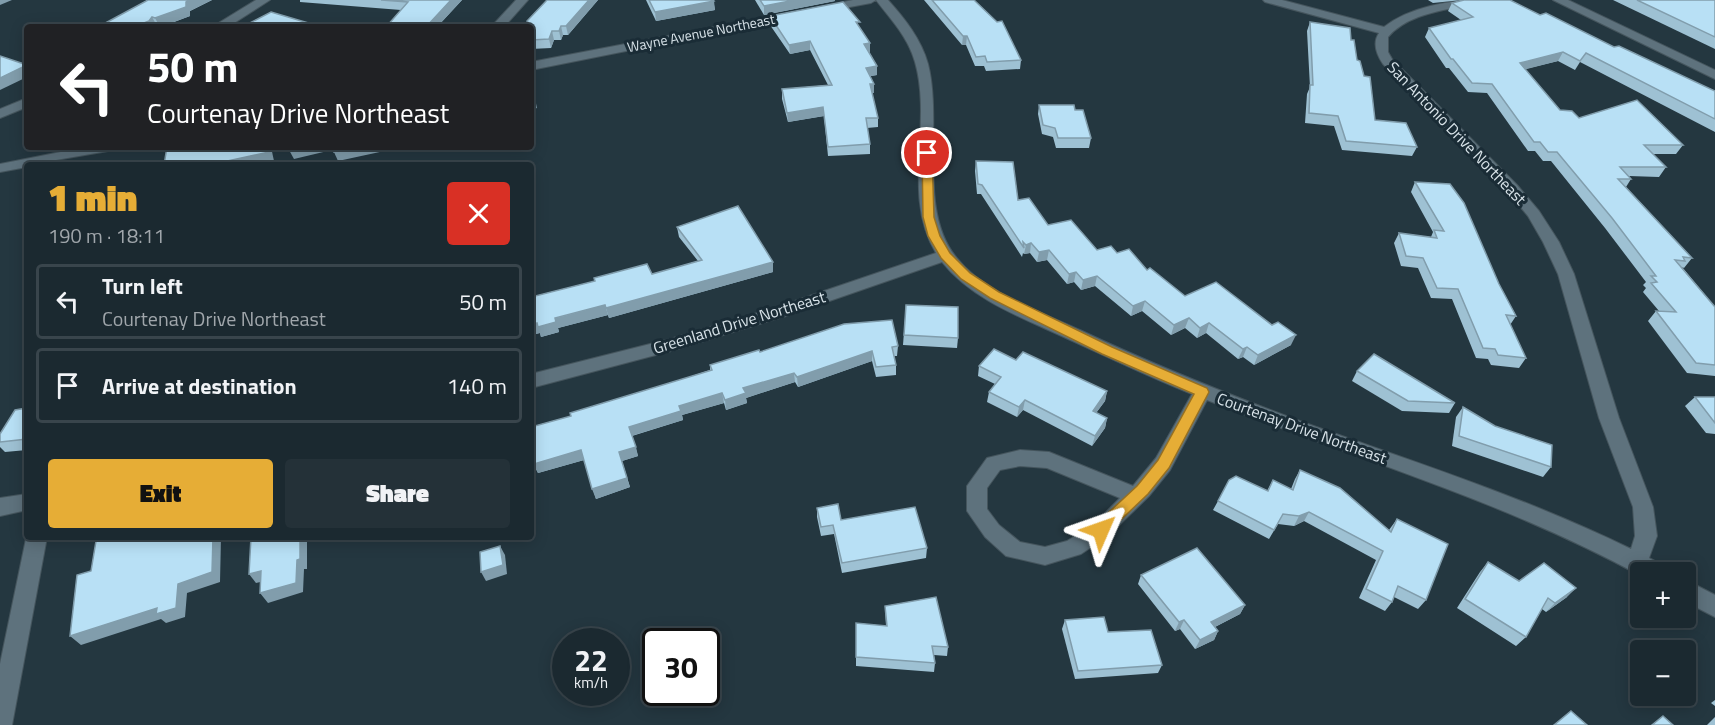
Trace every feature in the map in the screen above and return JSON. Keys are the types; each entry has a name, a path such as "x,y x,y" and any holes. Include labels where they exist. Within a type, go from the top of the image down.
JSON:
{"street":[{"path":"224,24 264,0"},
{"path":"499,24 522,0"},
{"name":"Wayne Avenue Northeast","path":"534,65 871,0"},
{"name":"Courtenay Drive Northeast","path":"882,0 906,28 921,62 926,88 928,217 934,236 945,255 966,276 994,295 1107,350 1202,392 1515,507 1576,532 1637,562"},
{"path":"1269,0 1385,31 1406,18 1476,0"},
{"path":"1559,0 1715,75"},
{"name":"San Antonio Drive Northeast","path":"1385,31 1381,45 1388,61 1512,189 1534,214 1551,242 1566,274 1609,418 1643,507 1646,536 1637,562"},
{"path":"0,114 24,103"},
{"path":"31,162 93,150"},
{"path":"0,168 24,163"},
{"name":"Greenland Drive Northeast","path":"534,380 671,345 769,315 945,255"},
{"path":"1136,496 1049,460 1020,458 994,464 977,486 977,511 992,531 1014,550 1045,555 1073,548 1101,530 1136,496 1164,464 1202,392"},
{"path":"0,507 24,503"},
{"path":"0,725 35,540"},
{"path":"1696,596 1715,607"}],"building":[{"path":"148,0 190,0 186,2 186,7 155,18 152,17 142,24 104,24"},
{"path":"381,0 451,0 429,24 389,24 408,2"},
{"path":"547,0 589,0 566,26 561,26 559,31 552,31 549,39 534,40 534,24 529,24 527,21"},
{"path":"649,0 713,0 714,1 655,12"},
{"path":"760,0 795,0 764,6"},
{"path":"932,0 974,0 997,22 1002,21 1021,60 987,62 985,56 976,57 967,36 963,36"},
{"path":"1464,0 1510,0 1540,15 1546,13 1614,47 1619,46 1715,91 1715,119 1586,53 1580,61 1563,52 1520,63 1560,110 1572,111 1579,118 1637,100 1683,145 1644,145 1666,167 1620,167 1631,179 1618,179 1692,258 1683,257 1685,261 1675,260 1715,307 1715,365 1696,363 1656,311 1676,312 1651,283 1657,282 1651,276 1656,276 1612,218 1557,152 1548,152 1540,142 1534,142 1492,84 1472,83 1429,28 1473,17 1452,3"},
{"path":"1637,0 1715,0 1715,37"},
{"path":"843,2 860,22 856,22 870,43 864,44 877,66 866,68 874,84 870,84 878,118 866,118 870,144 828,147 823,107 787,113 782,89 832,85 810,41 789,45 770,16"},
{"path":"271,12 312,24 248,24"},
{"path":"1310,22 1350,28 1357,60 1360,61 1364,76 1370,77 1375,120 1406,123 1417,147 1346,141 1338,116 1309,113 1310,85 1313,85"},
{"path":"0,56 24,64 24,66 0,78"},
{"path":"1039,105 1074,105 1075,110 1083,110 1091,138 1058,138 1055,128 1043,125"},
{"path":"166,150 269,150 269,152 223,162 164,162"},
{"path":"976,161 1013,162 1018,200 1029,198 1048,225 1071,220 1097,250 1111,246 1117,253 1129,249 1147,270 1150,268 1185,296 1216,282 1272,325 1278,322 1296,335 1258,355 1247,347 1243,349 1209,323 1200,328 1189,318 1174,325 1145,301 1133,306 1097,276 1083,280 1076,272 1069,274 1049,250 1039,252 1031,243 1026,245 1023,242 1024,248 982,185 978,184"},
{"path":"1415,182 1450,184 1464,203 1499,284 1516,316 1506,315 1526,358 1498,355 1495,349 1483,348 1458,289 1437,288 1423,258 1406,256 1399,233 1437,238 1434,230 1444,231"},
{"path":"738,206 773,262 606,308 605,305 555,318 556,322 538,327 537,323 534,324 534,296 595,281 594,278 647,264 652,274 702,260 677,227"},
{"path":"906,305 958,307 958,338 904,335"},
{"path":"892,320 898,346 892,347 896,365 876,367 872,351 797,377 794,373 743,388 746,393 725,400 722,393 679,406 681,411 629,427 636,447 619,452 627,478 592,489 581,450 534,464 534,426 712,370 710,365 759,350 760,352 844,324"},
{"path":"994,349 1016,360 1023,352 1107,391 1093,411 1107,418 1095,436 1025,400 1019,407 989,392 1001,377 979,366"},
{"path":"1374,354 1455,403 1408,401 1357,371"},
{"path":"1695,397 1715,397 1715,423"},
{"path":"1463,407 1495,426 1552,445 1551,467 1459,436"},
{"path":"24,408 24,439 0,442 0,434 15,410"},
{"path":"1300,470 1340,488 1391,532 1397,519 1448,544 1426,600 1398,586 1392,602 1366,589 1383,551 1309,512 1299,516 1283,514 1274,530 1218,501 1229,480 1236,476 1268,491 1273,480 1293,490"},
{"path":"838,504 841,520 915,507 927,548 842,563 833,525 821,527 817,508"},
{"path":"213,540 212,572 178,584 176,608 156,614 157,608 70,636 77,575 91,571 96,541"},
{"path":"251,540 300,540 296,583 260,593 261,571 249,574"},
{"path":"500,546 503,565 481,572 480,552"},
{"path":"1197,548 1245,605 1211,622 1218,631 1200,640 1184,620 1179,622 1141,575"},
{"path":"1488,562 1519,581 1544,563 1576,588 1555,603 1548,598 1526,637 1465,599"},
{"path":"936,597 948,647 932,646 935,663 856,657 856,623 887,626 885,606"},
{"path":"1104,617 1108,632 1151,630 1162,665 1078,671 1065,620"},
{"path":"1571,711 1587,725 1554,725"},
{"path":"1663,716 1673,725 1652,725"}],"route":[{"path":"927,153 928,217 934,236 945,255 966,276 994,295 1107,350 1202,392 1164,464 1142,490 1101,530"}]}
